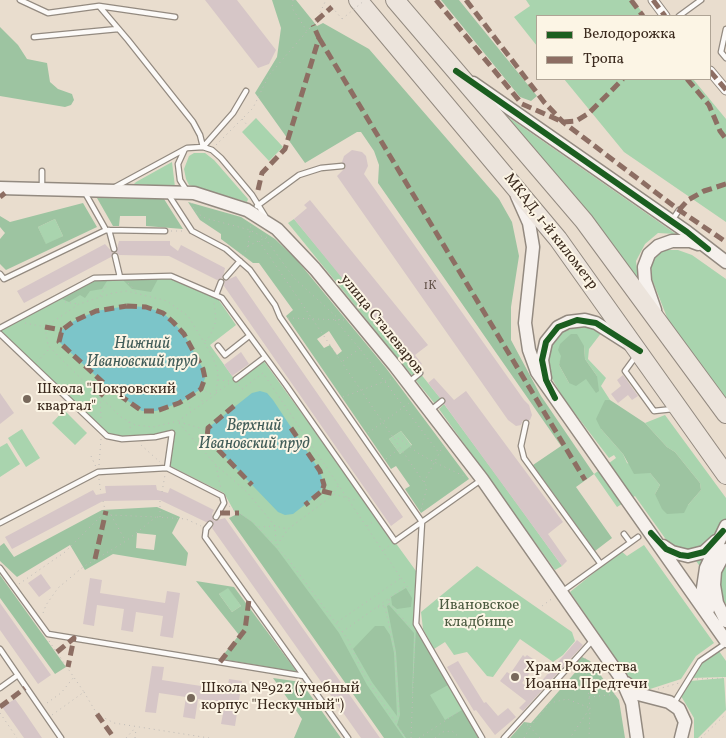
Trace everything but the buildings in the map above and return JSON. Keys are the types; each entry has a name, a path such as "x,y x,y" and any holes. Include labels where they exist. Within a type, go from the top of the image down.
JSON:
{"highway":[{"name":"МКАД, 1-й километр","path":"358,0 489,154 558,239 640,351 726,475"},
{"name":"МКАД, 1-й километр","path":"395,0 584,221 726,414"}],"main road":[{"path":"456,72 672,222 726,262"},
{"path":"489,154 511,186 529,224 533,259 526,309 526,337 537,372 603,466 644,535 722,626"},
{"name":"улица Сталеваров","path":"0,188 166,192 230,203 253,211 268,222 292,243 315,269 430,411 558,595 620,678"},
{"path":"661,324 645,281 644,267 649,254 658,246 672,241 690,241 708,250"},
{"path":"555,398 546,380 542,360 546,342 558,327 577,320 596,323 640,351"},
{"path":"644,535 666,549 688,556 704,552 725,529"},
{"path":"722,626 706,607 703,588 706,568 725,529"},
{"path":"724,644 714,585 715,572 726,550"},
{"path":"620,678 638,694 664,698 683,715 683,735"},
{"path":"620,678 632,703 637,732"},
{"path":"637,732 645,706 664,698"}],"street":[{"path":"654,0 664,15"},
{"path":"711,72 726,90"}],"lane":[{"path":"20,0 48,13 99,6 174,17"},
{"path":"680,15 701,0"},
{"path":"99,6 193,122 200,135 203,147"},
{"path":"34,37 118,29"},
{"path":"726,29 721,52 726,58"},
{"path":"203,147 233,113 246,91"},
{"path":"109,191 187,148 203,147 212,150 221,158 253,211 299,175 321,168 342,166"},
{"path":"187,148 179,158 178,164 180,180 188,195"},
{"path":"42,171 42,189"},
{"path":"83,190 108,230 114,249"},
{"path":"166,192 192,231 226,249 255,277 275,305 280,317 421,520 416,624 482,738"},
{"path":"672,222 679,210"},
{"path":"0,274 4,279 108,230 166,231"},
{"path":"115,256 121,277"},
{"path":"226,277 240,261"},
{"path":"0,328 94,278 171,276 222,298 395,541 421,520 478,480"},
{"path":"216,296 222,282"},
{"path":"0,334 102,432 116,438 155,438 172,433 167,468"},
{"path":"218,346 224,355 249,336"},
{"path":"234,380 265,357"},
{"path":"408,383 420,374"},
{"path":"430,411 442,401"},
{"path":"526,423 521,446 524,458 600,563"},
{"path":"0,523 98,472 167,468 222,496 224,503 216,517"},
{"path":"208,526 205,538 348,738"},
{"path":"624,534 630,542"},
{"path":"558,595 630,542 644,535"},
{"path":"0,568 48,634 82,642 184,656 304,676"},
{"path":"416,619 421,615"},
{"path":"504,738 593,640"},
{"path":"664,698 700,661 724,644"},
{"path":"0,649 61,738"},
{"path":"182,662 184,656"},
{"path":"0,662 6,657"},
{"path":"0,688 18,675"}],"path":[{"path":"293,0 292,8 308,32"},
{"path":"217,144 253,108 277,64 316,22 326,0"},
{"path":"332,7 342,19 365,0"},
{"path":"242,119 248,126"},
{"path":"188,195 197,213 205,218 250,230 265,238 294,278 340,320"},
{"path":"240,261 248,246 253,211"},
{"path":"166,231 182,231"},
{"path":"248,246 275,234"},
{"path":"259,241 343,361 427,488 421,520"},
{"path":"121,277 137,293"},
{"path":"99,296 111,278"},
{"path":"14,320 45,326 79,304 99,296 127,291 154,296 179,308 188,316 205,342 218,372 215,394"},
{"path":"205,342 216,322 214,301 211,299"},
{"path":"52,300 79,304"},
{"path":"280,317 314,320 350,320"},
{"path":"335,320 360,349 439,453"},
{"path":"45,326 46,339 50,348 121,417 135,425 153,427 178,421 234,380"},
{"path":"343,361 368,342"},
{"path":"33,367 50,348"},
{"path":"218,380 234,380 242,389 263,373 416,599"},
{"path":"338,399 396,377"},
{"path":"201,389 215,394"},
{"path":"195,393 203,403"},
{"path":"98,472 102,432 100,396"},
{"path":"189,397 190,413"},
{"path":"363,436 413,400"},
{"path":"129,421 133,438"},
{"path":"178,421 207,430"},
{"path":"178,421 216,465 247,492 275,526 276,545"},
{"path":"393,437 400,439 434,462 478,480"},
{"path":"424,483 444,442"},
{"path":"381,462 400,448"},
{"path":"92,456 98,472 101,494"},
{"path":"216,465 222,496"},
{"path":"276,545 288,529 334,494 339,485"},
{"path":"334,494 369,503"},
{"path":"160,500 160,517"},
{"path":"103,501 106,511 111,515 126,541"},
{"path":"224,503 258,527 276,545 342,632 363,674 406,738"},
{"path":"14,588 65,552 106,511"},
{"path":"111,515 186,519 208,526"},
{"path":"40,624 46,605 58,588 83,567 126,541 156,517"},
{"path":"366,526 378,517"},
{"path":"258,527 275,526 288,529"},
{"path":"383,551 395,541"},
{"path":"336,624 401,578"},
{"path":"342,632 407,586"},
{"path":"542,606 558,595"},
{"path":"377,607 385,607 389,603 390,598"},
{"path":"389,603 415,632 410,738"},
{"path":"385,607 395,651 398,714 396,723"},
{"path":"584,650 590,708 589,738"},
{"path":"57,652 74,676 96,714 114,723 209,738"},
{"path":"40,708 61,693 74,676"},
{"path":"690,680 726,678"},
{"path":"664,698 682,682"},
{"path":"47,718 84,692"},
{"path":"589,697 621,693"},
{"path":"524,738 530,727 550,703 568,699 590,708"},
{"path":"419,738 465,708"},
{"path":"570,738 590,708"},
{"path":"0,713 17,738"},
{"path":"701,738 726,714"},
{"path":"521,720 540,738"},
{"path":"126,738 136,727"},
{"path":"135,738 136,727"},
{"path":"435,738 442,732 452,731 460,738"}],"green space":[{"path":"272,0 296,0 317,26 323,23 369,49 499,199 512,222 519,256 511,307 511,340 541,396 594,474 576,487 612,538 595,551 533,465 561,446 378,183 379,165 374,151 361,132 357,132 305,163 255,93 277,57 281,28"},
{"path":"441,0 459,0 537,96 531,101 520,97"},
{"path":"526,0 633,0 644,15 536,15 536,45 514,17 530,6"},
{"path":"0,27 18,45 27,59 47,63 50,82 58,89 72,94 74,100 71,105 65,107 0,96"},
{"path":"565,80 694,80 726,119 726,222 624,152"},
{"path":"501,112 676,234 658,233 645,244 636,261 638,279 590,216"},
{"path":"256,118 283,147 269,161 242,132"},
{"path":"194,153 205,153 214,160 248,199 247,202 189,185 184,169 189,156"},
{"path":"172,162 175,187 134,184 136,182"},
{"path":"97,198 164,199 183,229 146,226 146,216 120,216 119,226 113,226"},
{"path":"188,202 241,217 275,239 296,259 386,368 469,479 421,513 405,489 410,486 396,466 391,469 286,316 293,310 259,263 253,263 221,239 221,234 200,220","holes":["329,331 342,351 337,355 330,345 324,348 317,339","401,431 412,445 400,454 389,439"]},
{"path":"83,203 97,227 6,270 0,264 0,239 5,233 0,227 0,216 10,222","holes":["55,219 63,236 46,244 38,227"]},
{"path":"55,219 63,236 46,245 38,227"},
{"path":"294,219 441,399 435,404 288,223"},
{"path":"664,250 678,250 692,255 726,279 726,399 668,320 652,279 651,265 655,254"},
{"path":"158,279 151,292 132,289 123,280"},
{"path":"172,279 218,299 236,325 210,345 235,380 263,360 416,571 416,624 480,738 399,738 238,518 224,493 170,466 173,430 156,435 122,437 108,434 5,338 0,331 0,329 95,280"},
{"path":"95,281 107,281 102,289 90,291 85,298 80,295 69,302 62,299"},
{"path":"586,325 602,332 589,349 588,359 606,378 601,386 610,400 605,401 601,429 623,454 627,463 650,473 660,485 655,494 688,505 701,490 700,483 675,452 667,447 645,423 665,415 726,498 726,604 687,548 677,555 635,496 617,507 594,474 616,458 614,455 609,458 564,399 551,377 547,357 552,343 561,332","holes":["584,346 585,359 597,376 592,384 586,378 569,383 559,365 562,356"]},
{"path":"571,334 577,334 584,346 585,359 597,376 599,391 596,393 586,379 576,386 569,383 559,365 561,356 558,350 560,344"},
{"path":"605,400 610,400 645,423 667,447 675,452 700,483 701,490 688,505 684,513 667,514 662,509 655,494 660,485 650,473 634,474 623,454 601,429 596,419"},
{"path":"444,404 562,566 555,570 439,409"},
{"path":"64,410 87,433 75,445 52,423"},
{"path":"22,429 40,458 26,467 8,438"},
{"path":"401,431 412,446 400,454 389,439"},
{"path":"7,443 20,464 0,477 0,447"},
{"path":"157,507 180,517 172,533 188,553 186,566 113,554 85,570 70,545 17,577 0,561 0,546 4,543 14,557 102,510","holes":["137,533 156,535 154,550 136,548"]},
{"path":"239,513 252,522 277,549 339,633 367,685 404,738 384,738 229,518"},
{"path":"644,545 714,643 696,656 681,679 647,690 635,683 625,672 570,592 621,551 627,556"},
{"name":"Ивановское кладбище","path":"477,566 572,632 575,641 563,655 553,662 520,639 493,677 487,676 467,652 454,655 445,642 434,649 423,629 421,612"},
{"path":"0,575 66,667 55,674 0,598"},
{"path":"196,581 234,587 297,672 220,659 239,635","holes":["228,588 241,606 232,612 219,594"]},
{"path":"228,587 241,606 232,612 219,594"},
{"path":"406,588 412,598 411,607 397,609 392,605 391,597"},
{"path":"389,605 414,633 412,703 416,628 448,685 430,695 445,720 462,710 480,738 406,738 397,725 400,715 396,652 387,606"},
{"path":"375,626 384,626 390,635 394,653 397,716 372,682 353,649"},
{"path":"719,651 726,661 726,677 691,678 701,664"},
{"path":"582,657 590,661 619,700 625,738 510,738 524,722 531,723 579,668 576,663"},
{"path":"273,678 301,682 341,738 294,738 302,719"},
{"path":"724,678 726,710 698,738 694,738 694,718 681,696 690,681"}],"water":[{"name":"Нижний Ивановский пруд","path":"127,306 146,307 163,313 184,334 203,369 205,378 201,389 179,403 156,411 142,411 108,387 59,342 62,330 74,321 96,311"},
{"name":"Верхний Ивановский пруд","path":"260,391 267,393 273,400 320,471 324,485 316,496 293,514 285,515 278,512 207,438 208,428 252,393"}],"marked path":[{"path":"436,0 522,104 563,122 576,121 589,113 622,80"},
{"path":"466,0 544,102 563,122 679,210 726,242"},
{"path":"631,0 642,15"},
{"path":"653,0 664,15"},
{"path":"316,21 332,7"},
{"path":"258,190 262,173 285,149 319,38 313,25"},
{"path":"319,38 585,480"},
{"path":"711,72 726,90"},
{"path":"688,80 709,105 720,131 726,139"},
{"path":"679,210 688,200 704,191 726,184"},
{"path":"0,197 5,193"},
{"path":"127,306 146,307 163,313 184,334 203,369 205,378 201,389 179,403 156,411 142,411 108,387 59,342 62,330 74,321 96,311 127,306"},
{"path":"45,327 62,330"},
{"path":"100,396 108,387"},
{"path":"234,406 208,428 207,438 252,485"},
{"path":"291,428 320,471 324,485 322,491 305,505"},
{"path":"322,491 334,494"},
{"path":"95,559 106,511"},
{"path":"220,513 239,513"},
{"path":"220,662 245,630 249,599"},
{"path":"57,652 74,638 68,667"},
{"path":"0,707 25,688"},
{"path":"97,714 114,738"}],"cycle path":[{"path":"456,71 687,232 708,249"},
{"path":"555,398 546,380 542,360 546,342 558,327 577,320 596,323 640,351"},
{"path":"651,533 666,549 688,556 704,552 723,531"}],"place":[{"name":"Школа \"Покровский квартал\"","path":"27,399"},
{"name":"Храм Рождества Иоанна Предтечи","path":"515,677"},
{"name":"Школа №922 (учебный корпус \"Нескучный\")","path":"191,698"}]}
